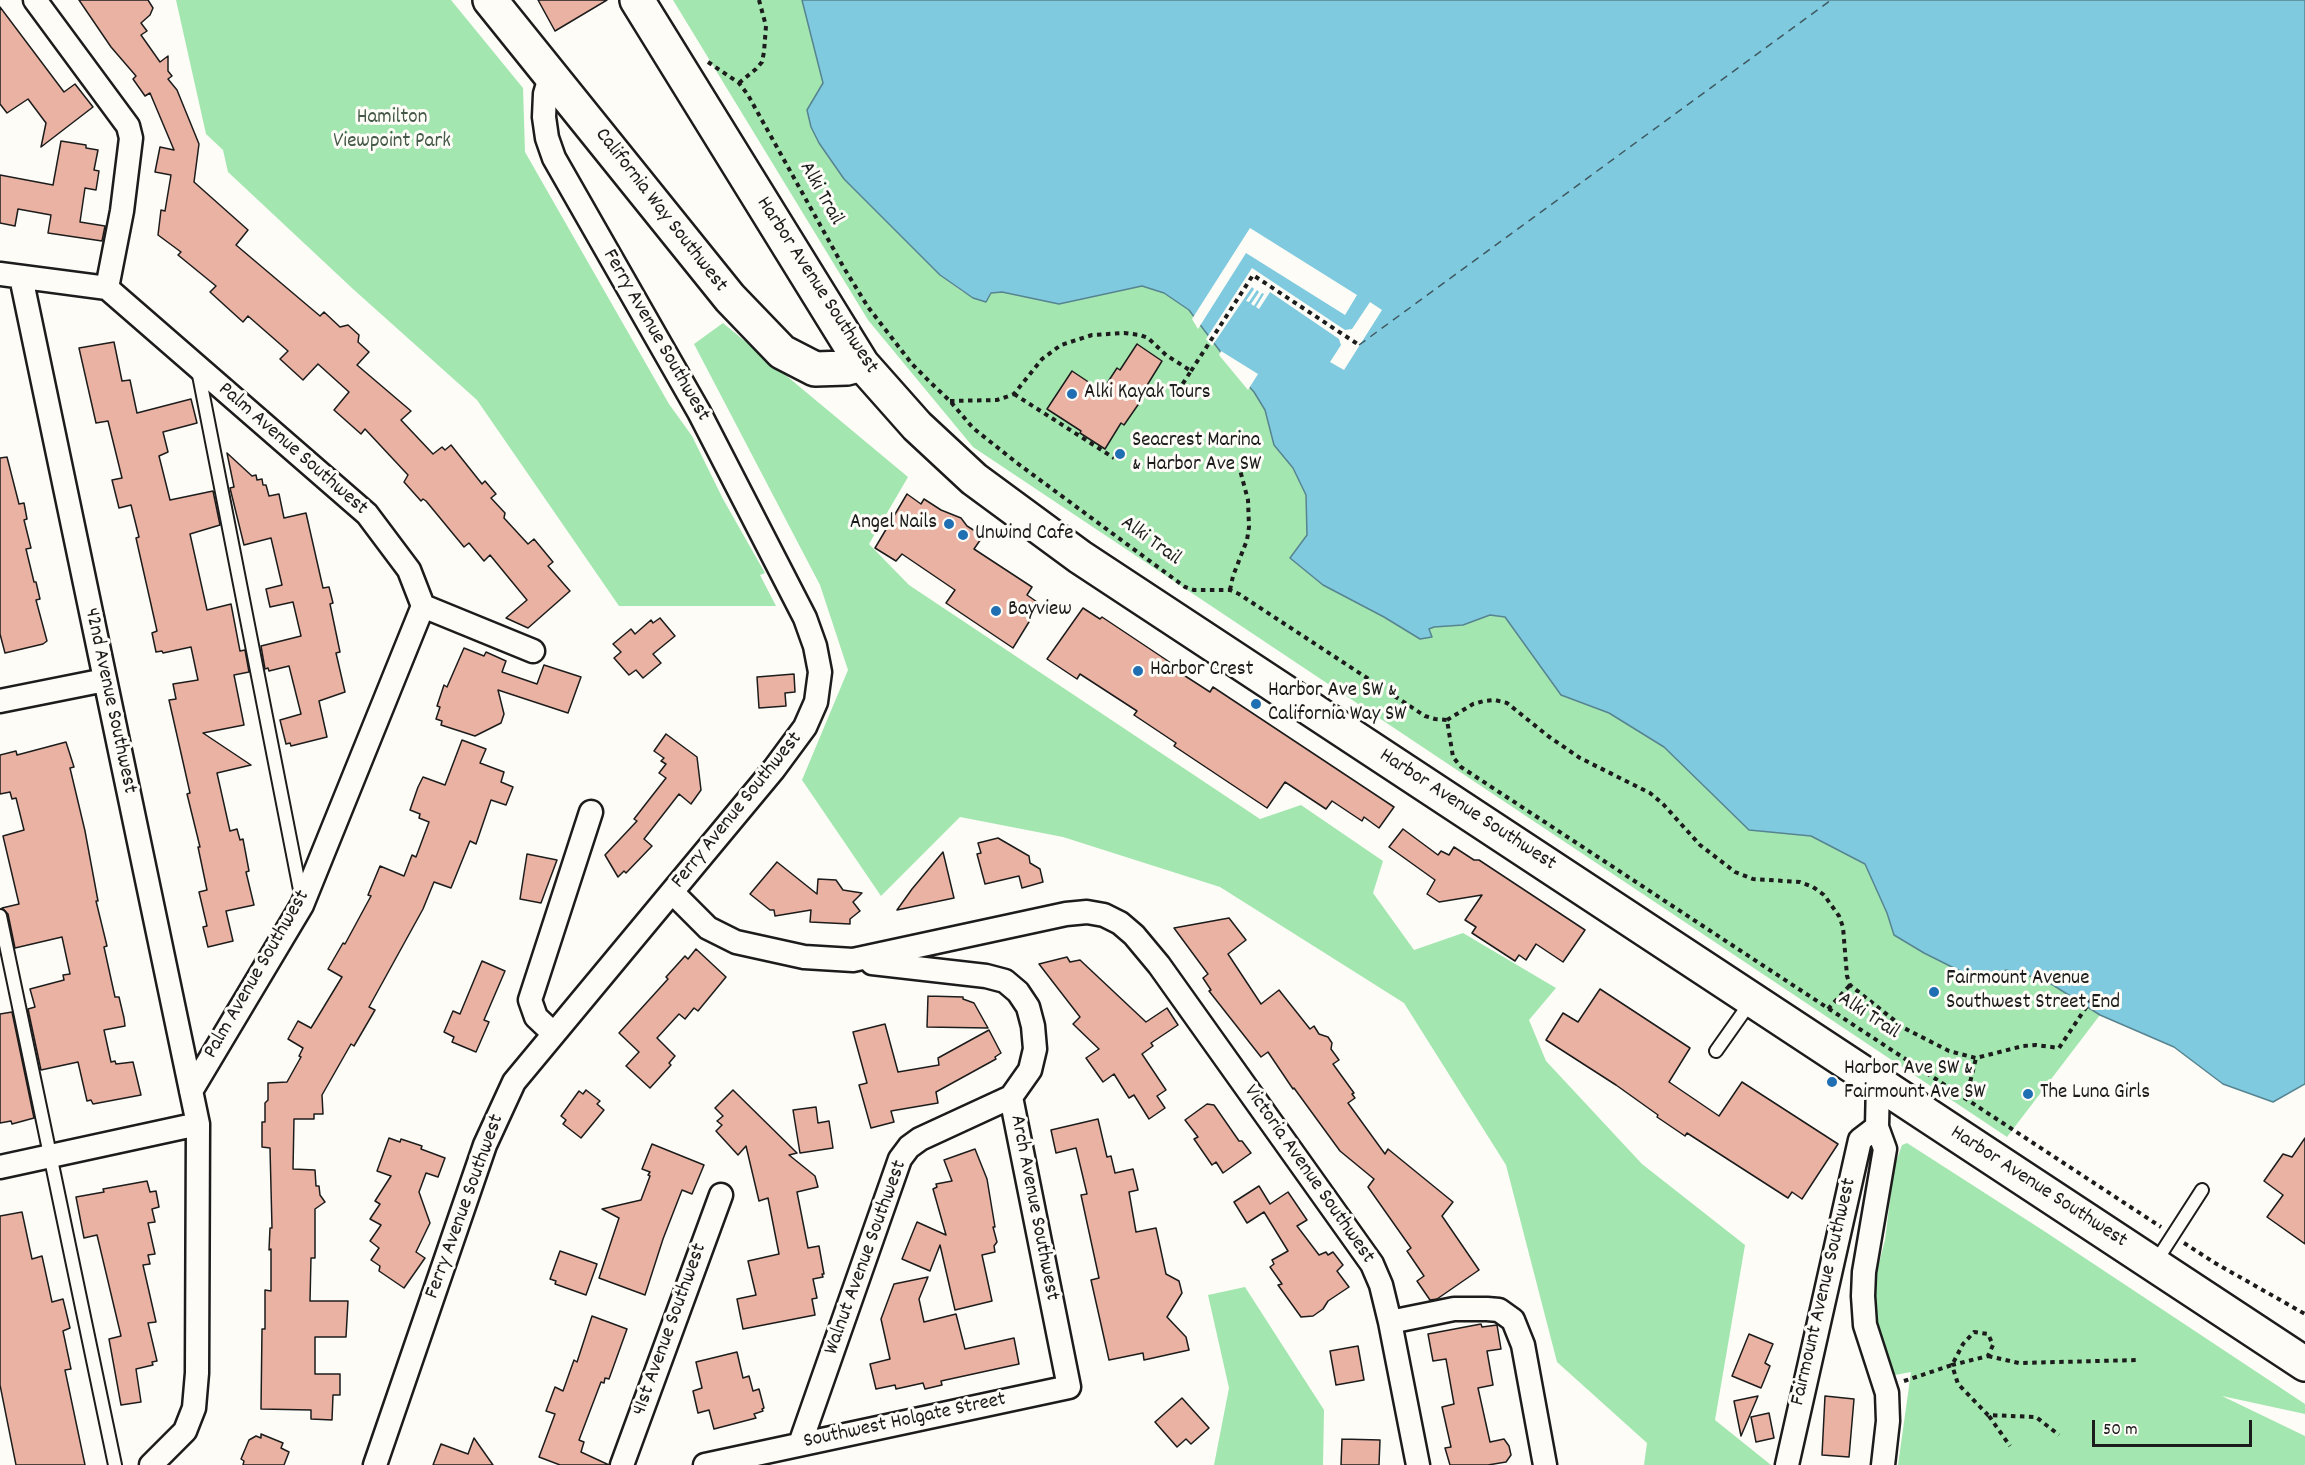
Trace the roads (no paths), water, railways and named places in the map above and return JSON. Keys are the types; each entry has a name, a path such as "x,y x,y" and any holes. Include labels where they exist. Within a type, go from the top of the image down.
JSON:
{"main road":[{"name":"California Way Southwest","path":"490,0 730,298 782,352 815,369 848,368 862,364"},
{"name":"Harbor Avenue Southwest","path":"637,0 862,364 917,426 974,479 1080,557 2305,1364"}],"street":[{"path":"11,275 107,288 131,138 128,126 35,0"},
{"name":"Ferry Avenue Southwest","path":"375,1465 485,1145 514,1082 774,769 805,727 816,702 820,672 805,618 710,433 554,158 544,117 545,94 551,74"},
{"name":"42nd Avenue Southwest","path":"11,275 105,680 198,1125"},
{"name":"Palm Avenue Southwest","path":"107,288 367,514 409,570 423,606 302,905 191,1091"},
{"path":"423,606 533,651"},
{"path":"0,701 105,680"},
{"path":"554,1034 536,1017 530,1000 591,812"},
{"path":"672,892 708,928 736,942 804,957 853,960"},
{"name":"Victoria Avenue Southwest","path":"853,960 1066,914 1087,912 1104,915 1120,922 1159,965 1372,1264 1381,1285 1390,1322 1418,1465"},
{"name":"Arch Avenue Southwest","path":"853,960 986,976 1005,981 1018,992 1030,1017 1035,1049 1030,1070 1011,1097 1069,1387"},
{"name":"Fairmount Avenue Southwest","path":"1878,1082 1877,1127 1885,1149 1864,1272 1863,1296 1865,1325 1886,1387 1888,1421 1883,1465"},
{"name":"Walnut Avenue Southwest","path":"800,1444 900,1159 909,1147 920,1139 1011,1097"},
{"path":"0,1167 198,1125 194,1408 185,1431 151,1465"},
{"name":"Fairmount Avenue Southwest","path":"1787,1465 1860,1140 1877,1127"},
{"name":"41st Avenue Southwest","path":"622,1465 721,1195"},
{"path":"1390,1322 1455,1309 1499,1310 1513,1320 1520,1333 1545,1465"},
{"name":"Southwest Holgate Street","path":"705,1465 764,1459 800,1444 1069,1387"}],"lane":[{"path":"197,366 302,905"},
{"path":"0,916 115,1465"},
{"path":"1716,1051 1753,999"},
{"path":"2154,1264 2202,1190"}],"water":[{"path":"802,0 2305,0 2305,1084 2273,1102 2223,1084 2174,1047 2100,1015 2045,980 2006,970 1986,984 1924,953 1894,935 1887,913 1865,864 1811,836 1749,830 1664,747 1609,713 1561,695 1505,617 1490,615 1463,625 1434,627 1429,629 1432,637 1420,639 1323,585 1290,558 1307,535 1306,495 1293,468 1274,445 1265,410 1254,392 1189,310 1164,293 1142,286 1059,304 1002,292 991,293 986,302 973,298 940,275 844,179 819,143 811,127 807,110 823,83"}],"place":[{"name":"Alki Kayak Tours","path":"1072,394"},
{"name":"Seacrest Marina & Harbor Ave SW","path":"1120,454"},
{"name":"Angel Nails","path":"949,524"},
{"name":"Unwind Cafe","path":"963,535"},
{"name":"Bayview","path":"996,611"},
{"name":"Harbor Crest","path":"1138,671"},
{"name":"Harbor Ave SW & California Way SW","path":"1256,704"},
{"name":"Fairmount Avenue Southwest Street End","path":"1934,992"},
{"name":"Harbor Ave SW & Fairmount Ave SW","path":"1832,1082"},
{"name":"The Luna Girls","path":"2028,1094"}],"park label":[{"name":"Hamilton Viewpoint Park","path":"392,131"}]}
